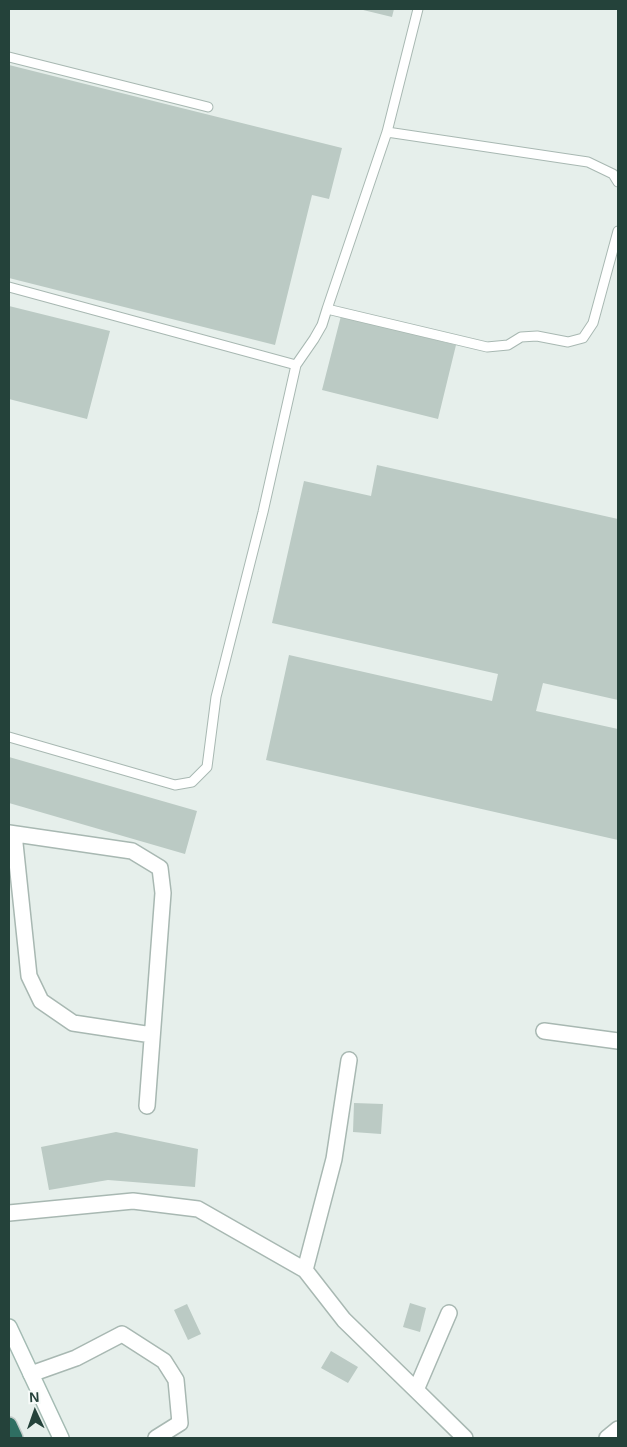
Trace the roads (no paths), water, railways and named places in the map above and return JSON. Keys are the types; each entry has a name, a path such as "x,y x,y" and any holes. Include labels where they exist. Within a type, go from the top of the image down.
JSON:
{"highway":[{"path":"9,1425 15,1438"}],"street":[{"path":"147,1106 152,1035 162,893 160,868 132,851 12,834 29,976 41,1001 73,1023 152,1035"},
{"path":"544,1031 618,1041"},
{"path":"305,1270 334,1159 349,1060"},
{"path":"9,1213 133,1201 198,1209 305,1270 344,1320 465,1438"},
{"path":"416,1390 449,1313"},
{"path":"9,1327 61,1438"},
{"path":"31,1374 76,1358 122,1334 164,1361 176,1380 180,1423 156,1438"},
{"path":"607,1438 618,1429"}],"lane":[{"path":"9,737 175,785 192,782 207,767 216,697 263,512 296,365 322,325 387,132 418,9"},
{"path":"9,57 208,107"},
{"path":"387,132 588,162 613,174 618,182"},
{"path":"327,309 487,347 508,345 521,337 537,336 568,342 583,338 593,323 618,231"},
{"path":"9,287 296,365"}]}
